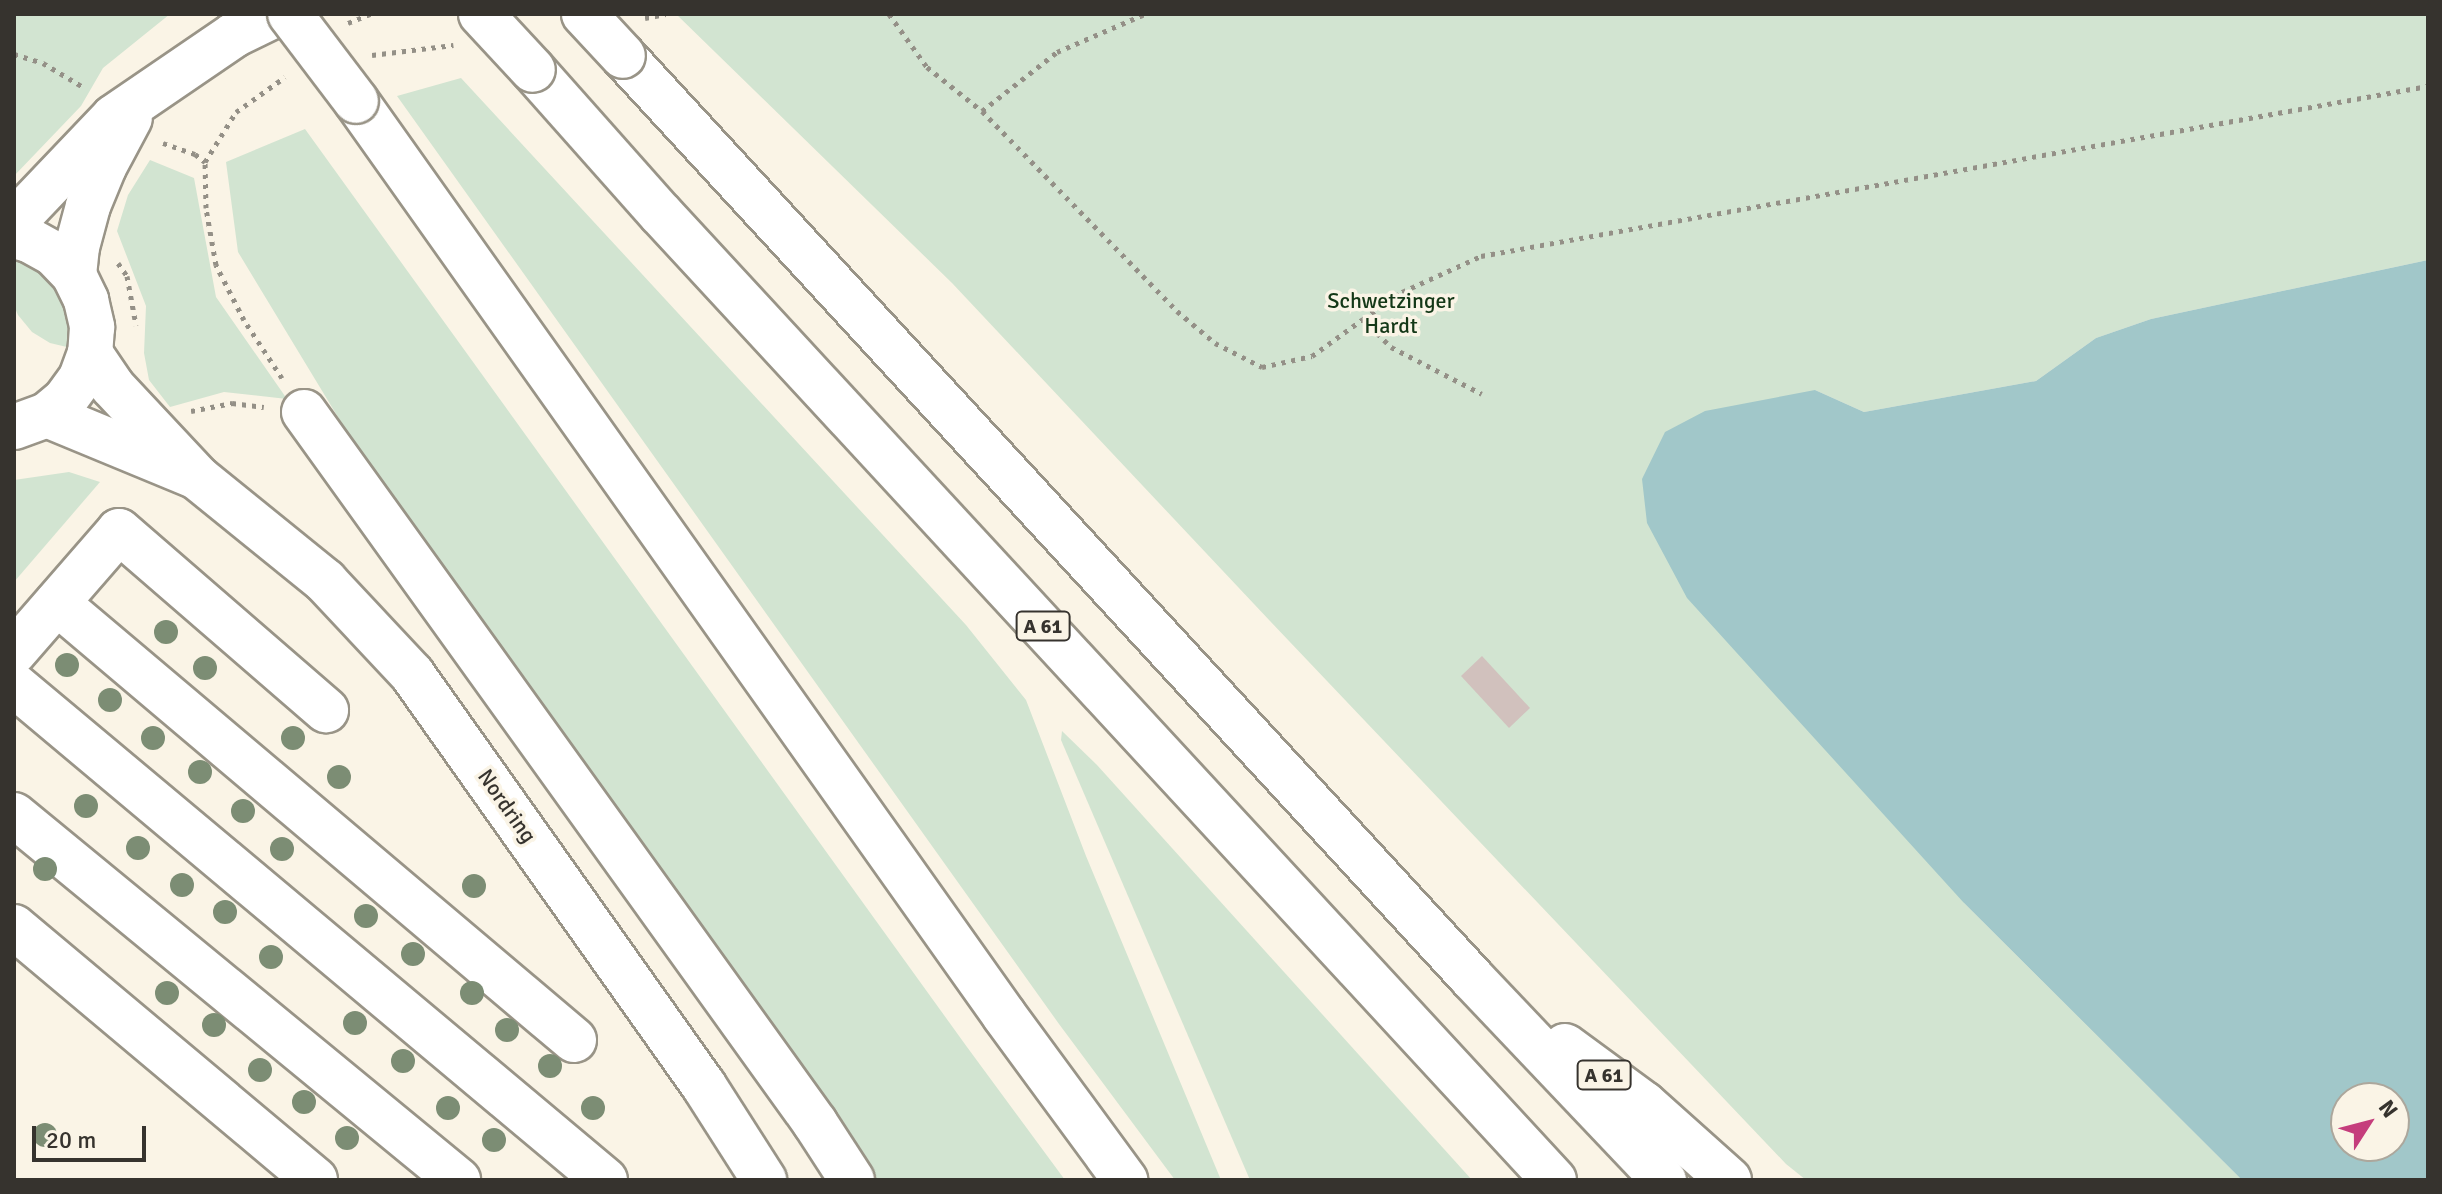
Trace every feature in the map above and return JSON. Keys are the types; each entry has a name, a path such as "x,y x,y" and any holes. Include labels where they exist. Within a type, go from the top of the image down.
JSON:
{"main road":[{"path":"14,222 88,141 144,95 234,35 277,14"},
{"path":"290,14 356,101 1004,1015 1125,1180"},
{"name":"A 61","path":"584,14 628,38 1472,978 1664,1180"},
{"name":"A 61","path":"472,29 533,70 660,213 1554,1180"},
{"path":"74,275 77,247 98,180 144,95"},
{"path":"14,236 29,240 54,254 74,275 86,300 92,327 90,353 74,388 30,421"},
{"name":"Nordring","path":"90,353 112,386 198,478 325,581 412,674 677,1048 764,1180"},
{"path":"304,412 815,1123 852,1180"},
{"name":"Nordring","path":"30,421 198,478"},
{"path":"14,652 119,531 326,710"},
{"path":"57,603 574,1040"},
{"path":"14,685 605,1180"},
{"path":"14,815 458,1180"},
{"path":"14,927 315,1180"},
{"name":"A 61","path":"1472,978 1644,1104 1729,1180"}],"path":[{"path":"628,38 666,14"},
{"path":"889,14 927,67 982,111 1177,311 1215,343 1262,367 1312,356 1402,292 1481,256 2428,86"},
{"path":"982,111 1057,52 1145,14"},
{"path":"369,56 472,29"},
{"path":"14,54 43,63 88,90"},
{"path":"292,72 236,112 205,162 206,208 216,265 244,320 304,412"},
{"path":"151,139 195,154 205,162"},
{"path":"1363,319 1391,347 1482,394"},
{"path":"182,413 232,403 304,412"}],"green space":[{"path":"14,14 170,14 103,68 81,106 14,176"},
{"name":"Schwetzinger Hardt","path":"676,14 2428,14 2428,260 2151,319 2096,338 2036,381 1864,412 1815,390 1964,903 2242,1180 1806,1180 1786,1164 952,283"},
{"path":"461,78 966,625 1026,700 1086,856 1221,1180 1175,1180 1059,1024 397,96"},
{"path":"305,129 1065,1180 859,1180 845,1129 347,432 238,252 226,162"},
{"path":"150,160 194,178 216,297 287,399 224,392 170,407 149,380 144,353 146,306 117,231 128,195"},
{"path":"14,254 49,273 70,307 71,348 50,343 32,332 18,315 14,306"},
{"path":"69,472 100,482 14,582 14,480"},
{"path":"1062,731 1097,765 1472,1180 1250,1180 1061,740"}],"water":[{"path":"2428,260 2428,1180 2242,1180 1964,903 1687,598 1647,523 1642,479 1665,432 1705,411 1815,390 1864,412 2036,381 2096,338 2151,319"}],"building":[{"path":"1482,656 1530,708 1509,728 1461,676"}]}
